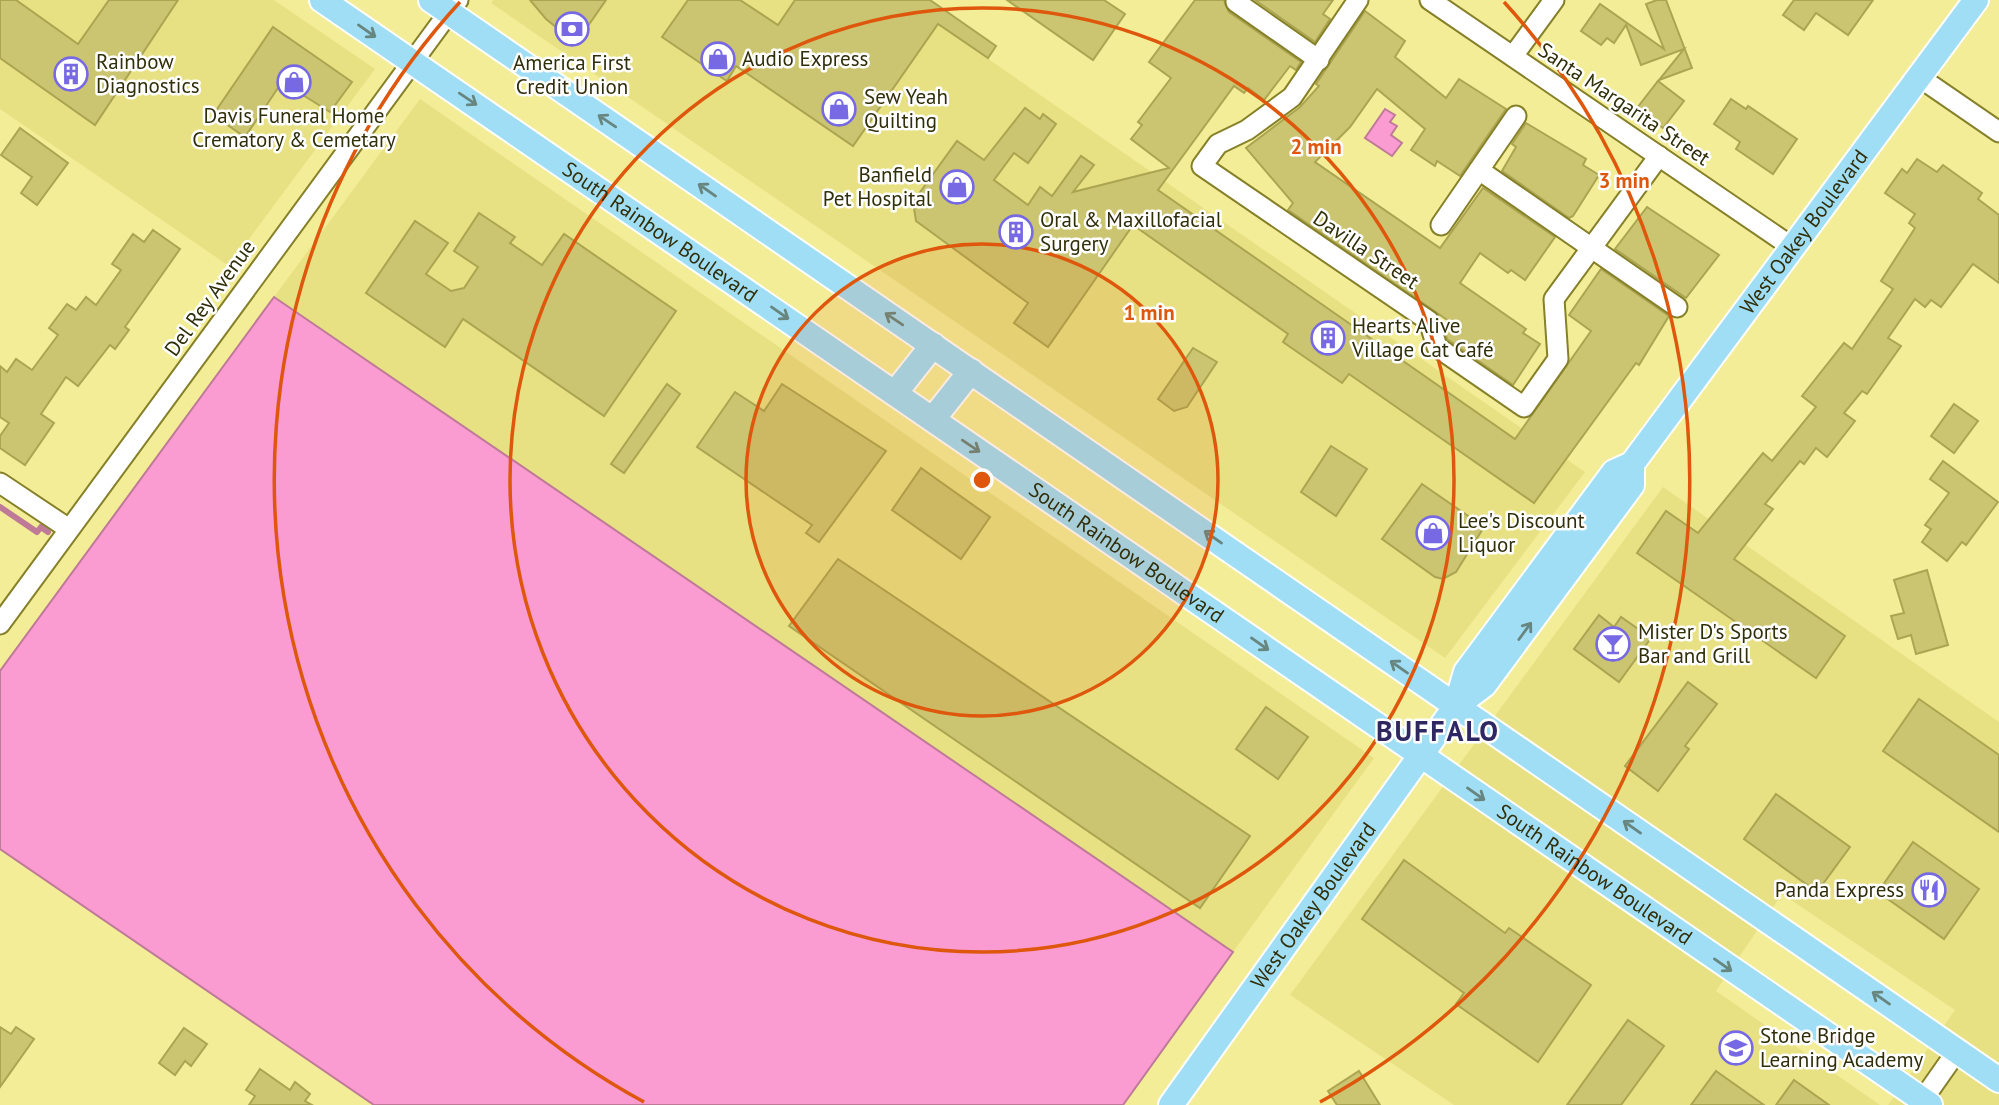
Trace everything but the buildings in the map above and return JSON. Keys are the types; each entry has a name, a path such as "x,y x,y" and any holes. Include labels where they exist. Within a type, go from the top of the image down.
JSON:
{"main road":[{"name":"South Rainbow Boulevard","path":"322,0 1924,1103"},
{"name":"West Oakey Boulevard","path":"1171,1105 1456,706 1471,664 1614,472 1632,464 1976,0"},
{"path":"446,4 933,345 1999,1080"},
{"path":"895,393 933,345"},
{"path":"933,419 971,371"}],"street":[{"path":"1236,2 1319,60 1358,0"},
{"name":"Santa Margarita Street","path":"1430,0 1792,247"},
{"path":"1513,56 1554,0"},
{"name":"Del Rey Avenue","path":"0,624 412,61 446,4"},
{"name":"Davilla Street","path":"1319,60 1292,97 1247,130 1218,144 1202,166 1429,321 1437,347 1524,407 1558,359 1554,299 1593,246"},
{"path":"1919,77 1999,132"},
{"path":"1441,225 1516,116"},
{"path":"1593,246 1659,156"},
{"path":"1479,170 1593,246 1677,307"},
{"path":"0,483 69,529"},
{"path":"1924,1103 1957,1051"}],"shaded area":[{"path":"0,0 274,0 375,69 229,266 0,109"},
{"path":"494,0 903,0 1585,472 1445,658 491,3"},
{"path":"420,99 1374,758 1233,952 274,297"},
{"path":"1385,109 1395,115 1390,122 1397,126 1391,135 1402,143 1392,156 1365,138"},
{"path":"274,297 1233,952 1123,1105 374,1105 0,849 0,671"},
{"path":"1663,487 1999,722 1999,1105 1888,1105 1955,1010 1782,894 1716,991 1880,1105 1454,1105 1290,995"}],"waterway":[{"path":"0,507 37,532 41,527 48,532"}],"place":[{"name":"America First Credit Union","path":"572,29"},
{"name":"Audio Express","path":"718,59"},
{"name":"Rainbow Diagnostics","path":"71,74"},
{"name":"Davis Funeral Home Crematory & Cemetary","path":"294,82"},
{"name":"Sew Yeah Quilting","path":"839,109"},
{"name":"Banfield Pet Hospital","path":"957,187"},
{"name":"Oral & Maxillofacial Surgery","path":"1016,232"},
{"name":"Hearts Alive Village Cat Café","path":"1328,338"},
{"name":"Lee's Discount Liquor","path":"1433,533"},
{"name":"Mister D's Sports Bar and Grill","path":"1613,644"},
{"name":"Panda Express","path":"1929,890"},
{"name":"Stone Bridge Learning Academy","path":"1736,1048"}],"district":[{"name":"BUFFALO","path":"1438,731"}]}
